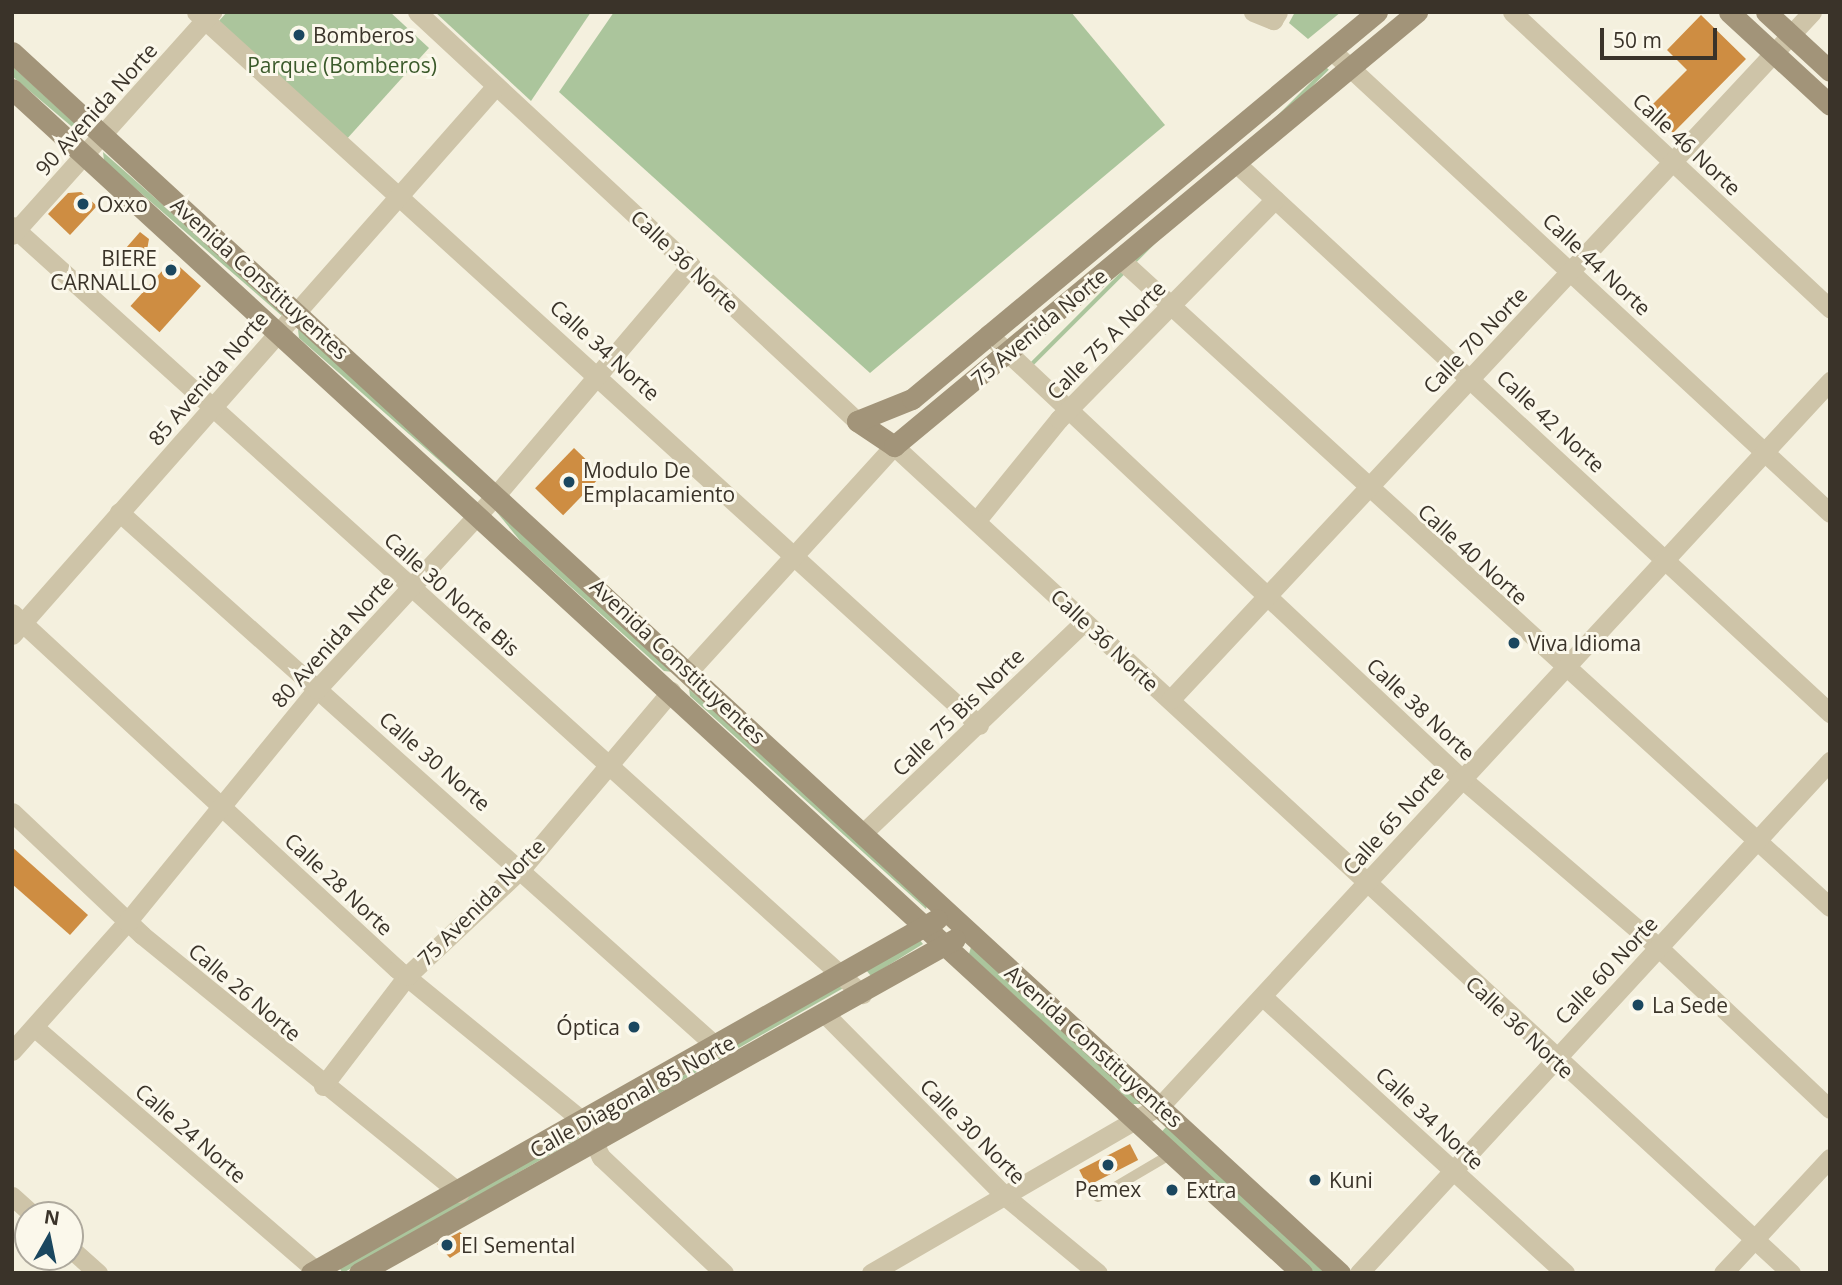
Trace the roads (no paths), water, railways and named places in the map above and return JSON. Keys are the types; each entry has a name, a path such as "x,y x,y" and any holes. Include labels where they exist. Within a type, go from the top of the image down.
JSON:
{"main road":[{"name":"75 Avenida Norte","path":"858,421 912,399 1377,12"},
{"name":"75 Avenida Norte","path":"894,446 1238,165 1417,12"},
{"path":"1729,12 1830,105"},
{"path":"1766,12 1830,71"},
{"name":"Avenida Constituyentes","path":"12,52 298,311 1340,1273"},
{"name":"Avenida Constituyentes","path":"12,89 926,925 1301,1273"},
{"name":"Calle 36 Norte","path":"858,421 894,446"},
{"name":"Calle Diagonal 85 Norte","path":"361,1272 718,1048 948,913"},
{"name":"Calle Diagonal 85 Norte","path":"315,1272 460,1194 862,994 969,931"}],"street":[{"name":"Calle 36 Norte","path":"417,12 495,88 858,421"},
{"path":"1253,12 1273,20 1278,12"},
{"name":"Calle 46 Norte","path":"1512,12 1830,309"},
{"name":"Calle 70 Norte","path":"1170,700 1266,593 1573,271 1672,160 1812,12"},
{"name":"90 Avenida Norte","path":"14,230 85,156 205,15"},
{"name":"Calle 34 Norte","path":"205,15 399,196 600,374 791,557 979,725"},
{"name":"Calle 44 Norte","path":"1332,51 1573,271 1763,453 1830,513"},
{"name":"85 Avenida Norte","path":"16,624 212,409 495,88"},
{"name":"Calle 42 Norte","path":"1238,165 1665,555 1830,713"},
{"name":"Calle 75 A Norte","path":"977,520 1069,410 1275,199"},
{"name":"Calle 30 Norte Bis","path":"14,230 862,994"},
{"name":"Calle 40 Norte","path":"1120,259 1366,489 1830,907"},
{"name":"80 Avenida Norte","path":"12,1051 127,922 219,804 317,689 497,494 691,265"},
{"name":"Calle 38 Norte","path":"988,334 1461,779 1658,947 1830,1109"},
{"name":"Calle 65 Norte","path":"871,1273 1139,1122 1161,1105 1566,667 1665,555 1830,381"},
{"name":"Calle 36 Norte","path":"894,446 977,520 1365,884 1791,1273"},
{"name":"75 Avenida Norte","path":"689,671 894,446"},
{"name":"Calle 30 Norte","path":"119,512 317,689 523,867 718,1048"},
{"name":"Calle 75 Bis Norte","path":"862,834 1084,622"},
{"name":"Calle 28 Norte","path":"16,624 407,976 588,1132 724,1273"},
{"name":"75 Avenida Norte","path":"323,1086 407,976 523,867 671,691"},
{"name":"Calle 60 Norte","path":"1359,1273 1455,1173 1554,1058 1830,761"},
{"name":"Calle 26 Norte","path":"12,812 127,922 323,1086 460,1194"},
{"name":"Calle 34 Norte","path":"1263,997 1565,1273"},
{"name":"Calle 30 Norte","path":"824,1013 1006,1197 1098,1273"},
{"name":"Calle 24 Norte","path":"34,1027 315,1272"},
{"path":"1723,1273 1830,1158"},
{"path":"84,1260 98,1273"}],"lane":[{"path":"1098,1197 1171,1154"}],"place":[{"name":"Bomberos","path":"299,35"},
{"name":"Oxxo","path":"83,204"},
{"name":"BIERE CARNALLO","path":"171,270"},
{"name":"Modulo De Emplacamiento","path":"569,482"},
{"name":"Viva Idioma","path":"1514,643"},
{"name":"La Sede","path":"1638,1005"},
{"name":"Óptica","path":"634,1027"},
{"name":"Pemex","path":"1108,1165"},
{"name":"Kuni","path":"1315,1180"},
{"name":"Extra","path":"1172,1190"},
{"name":"El Semental","path":"447,1245"}],"park label":[{"name":"Parque (Bomberos)","path":"342,65"}]}
